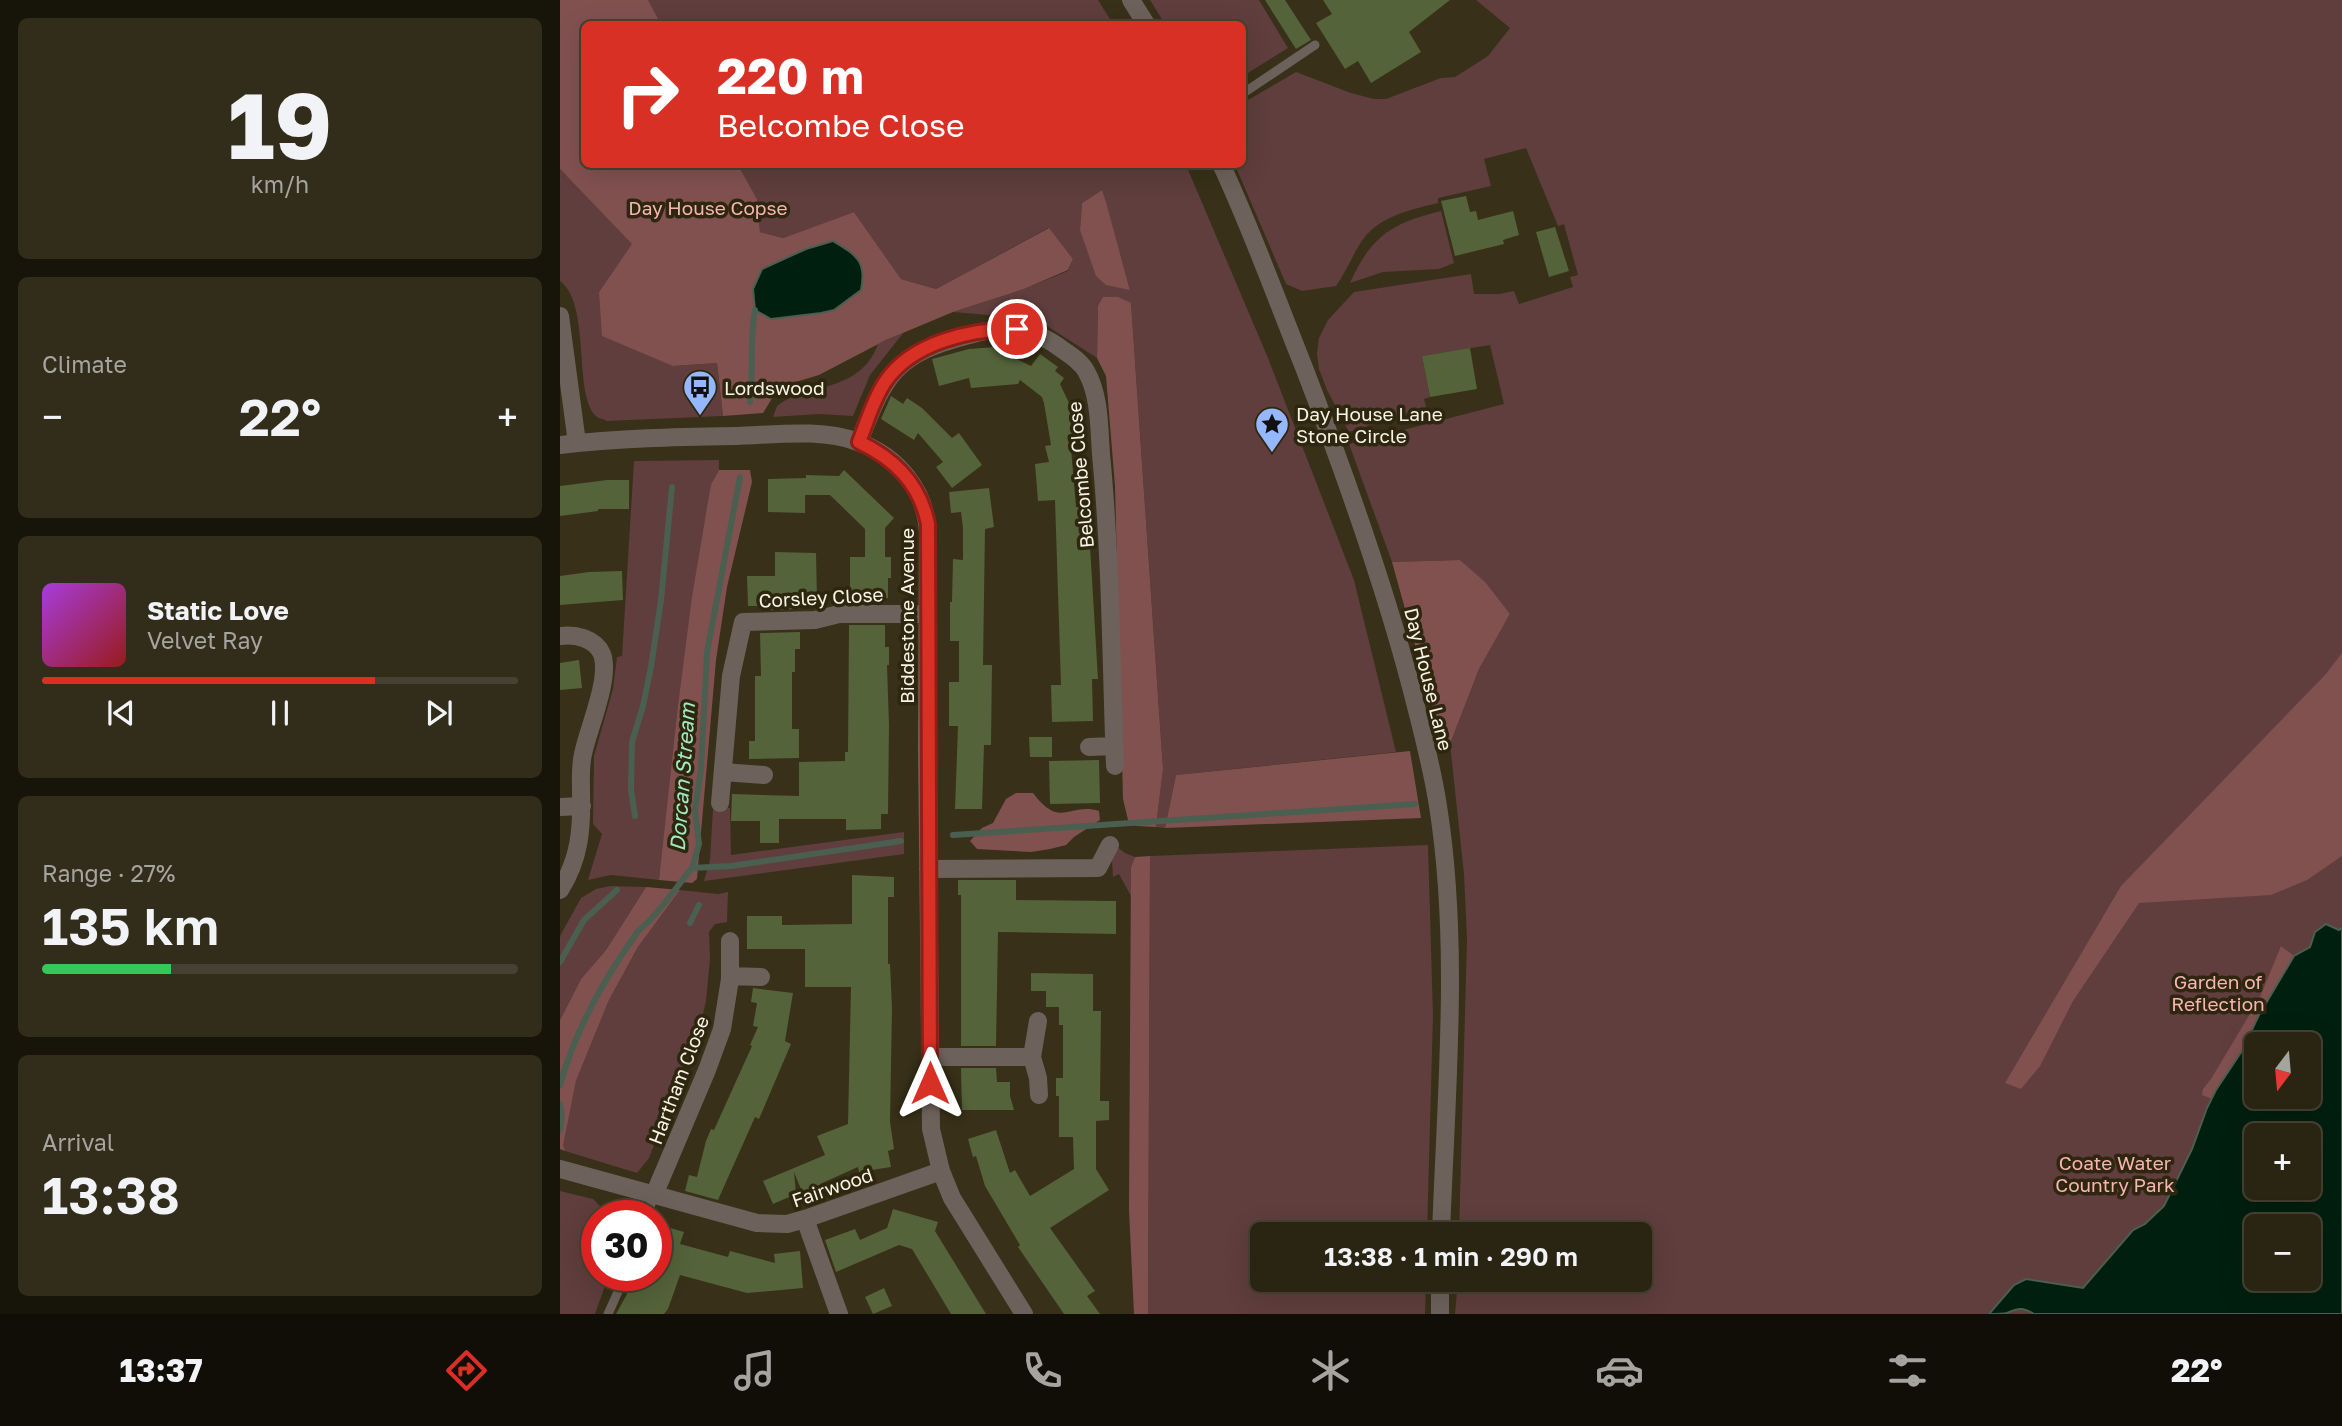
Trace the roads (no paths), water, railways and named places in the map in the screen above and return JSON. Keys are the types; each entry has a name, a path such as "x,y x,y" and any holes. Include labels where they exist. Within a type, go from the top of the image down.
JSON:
{"street":[{"path":"1131,0 1144,21"},
{"name":"Day House Lane","path":"1223,168 1250,230 1364,528 1396,631 1433,777 1449,928 1448,1051 1441,1222"},
{"path":"560,316 569,444"},
{"name":"Belcombe Close","path":"859,442 873,404 886,380 904,362 925,348 976,333 1017,329 1041,335 1077,360 1092,386 1104,487 1115,766"},
{"name":"Biddestone Avenue","path":"569,444 642,438 827,435 859,442 880,452 897,466 913,485 923,504 928,524 931,1129 941,1171 952,1198 1024,1314"},
{"name":"Corsley Close","path":"720,803 733,664 743,622 815,620 839,614 927,614"},
{"path":"560,636 578,636 593,643 603,655 604,663 600,692 582,760 582,806 577,855 571,873 560,890"},
{"path":"1089,747 1114,746"},
{"path":"723,772 764,775"},
{"path":"560,807 582,806"},
{"path":"928,869 1101,874 1110,845"},
{"name":"Hartham Close","path":"654,1195 719,1038 730,976 730,941"},
{"path":"730,976 761,977"},
{"path":"1038,1021 1032,1056 1039,1095"},
{"path":"930,1057 1032,1056"},
{"name":"Fairwood","path":"560,1169 757,1223 787,1224 941,1171"},
{"path":"805,1219 839,1314"},
{"path":"1440,1292 1440,1314"}],"lane":[{"path":"1246,91 1315,45"},
{"path":"652,1200 654,1195"},
{"path":"608,1314 618,1291"}],"waterway":[{"name":"Dorcan Stream","path":"750,402 755,310"},
{"name":"Dorcan Stream","path":"560,1085 582,1025 613,969 638,932 692,868 699,844 695,810 701,769 707,652 740,477"},
{"path":"635,816 631,790 632,742 651,667 661,600 672,487"},
{"path":"953,835 1415,804"},
{"path":"692,868 731,866 901,841"},
{"path":"560,962 584,920 617,890"},
{"path":"690,923 699,905"},
{"name":"Dorcan Stream","path":"560,1104 560,1130"}],"place":[{"name":"Lordswood","path":"700,417"},
{"name":"Day House Lane Stone Circle","path":"1272,454"}],"park label":[{"name":"Day House Copse","path":"708,207"},
{"name":"Garden of Reflection","path":"2218,992"},
{"name":"Coate Water Country Park","path":"2115,1173"}]}
